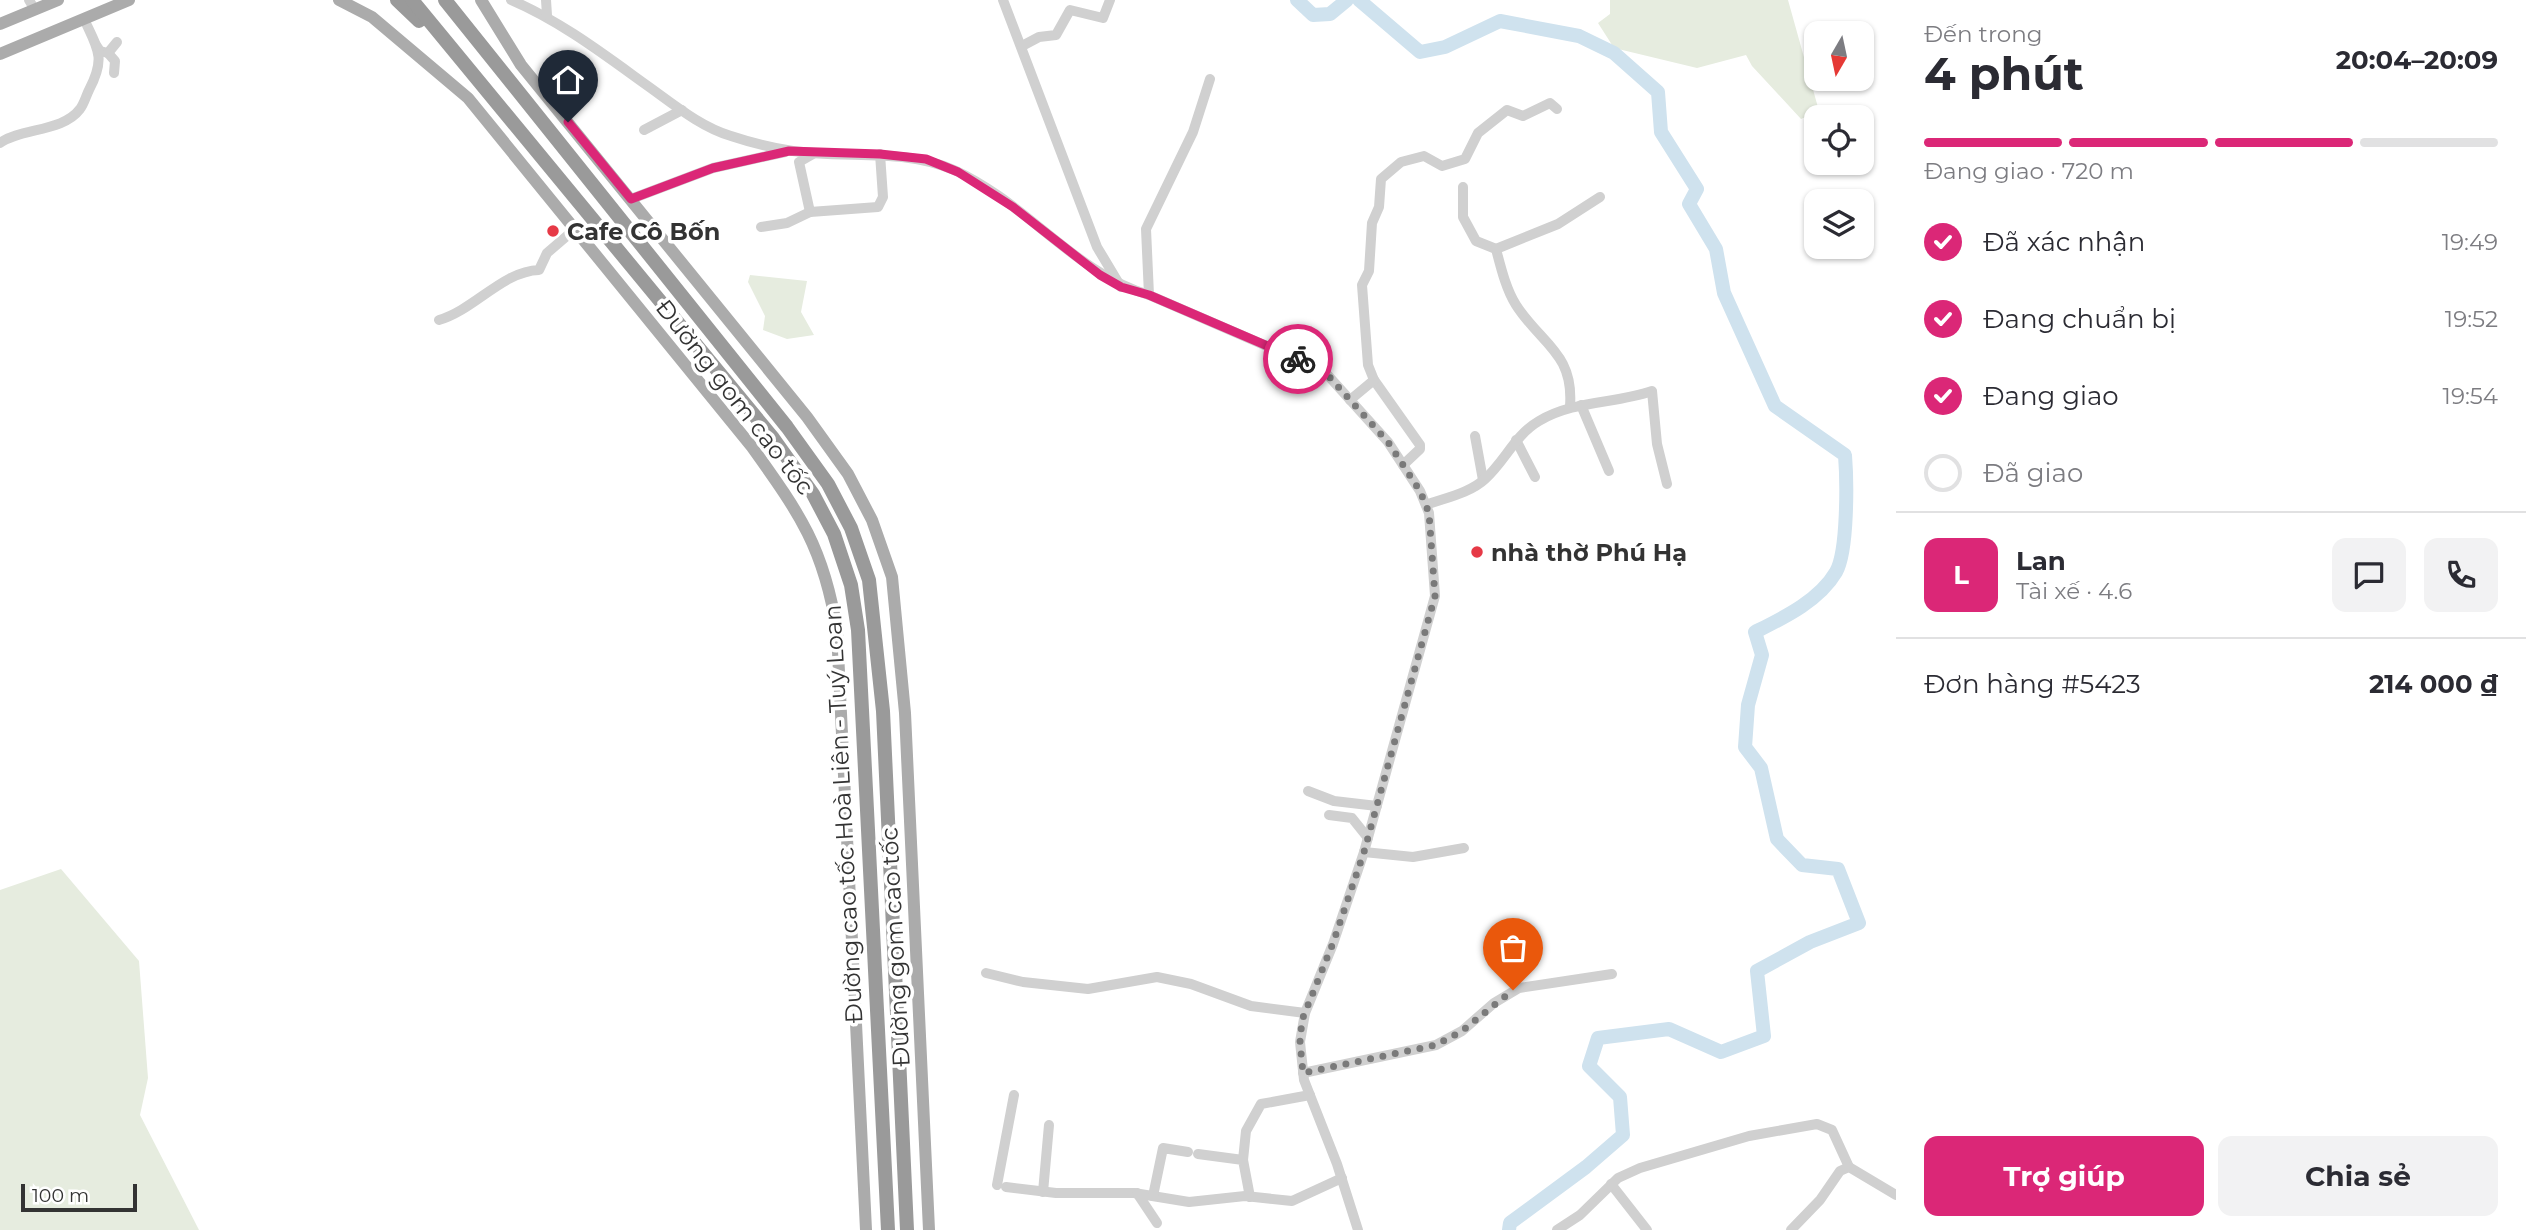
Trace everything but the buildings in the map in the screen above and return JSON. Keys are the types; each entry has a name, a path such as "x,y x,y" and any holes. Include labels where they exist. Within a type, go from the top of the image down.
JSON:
{"highway":[{"path":"397,0 414,15 630,261"},
{"name":"Đường cao tốc Hoà Liên - Tuý Loan","path":"412,0 630,261 772,438 813,494 834,534 851,585 864,711 888,1230"},
{"name":"Đường cao tốc Hoà Liên - Tuý Loan","path":"445,0 788,427 828,484 851,528 869,580 883,710 907,1230"},
{"path":"455,0 605,202"}],"main road":[{"path":"0,24 32,5 58,0"},
{"path":"0,54 129,0"},
{"name":"Đường gom cao tốc","path":"340,0 372,17 468,98 752,447 794,505 813,540 830,588 842,708 866,1230"},
{"name":"Đường gom cao tốc","path":"481,0 520,65 807,417 848,474 872,520 892,577 905,713 929,1230"}],"street":[{"path":"511,0 547,15 682,110 729,136 789,151"},
{"path":"546,0 547,15"},
{"path":"1003,0 1097,247 1121,287"},
{"path":"1022,46 1039,37 1056,35 1070,10 1103,18 1110,0"},
{"path":"83,19 100,51 108,53 115,61 114,73"},
{"path":"108,53 117,42"},
{"path":"0,143 75,114 100,68 96,45"},
{"path":"1149,295 1146,229 1193,132 1210,79"},
{"path":"1403,464 1420,449 1420,445 1374,380 1368,365 1362,285 1368,271 1372,223 1379,207 1381,178 1401,162 1424,156 1444,166 1465,159 1478,133 1507,110 1523,116 1550,103 1557,109"},
{"path":"644,130 682,110"},
{"path":"631,199 713,168 789,151 880,154 926,159 958,172 1013,207 1082,261 1121,287 1149,295 1324,371 1388,442 1426,505 1433,546 1435,596 1364,852 1333,943 1305,1013 1300,1042 1303,1073 1358,1230"},
{"path":"810,212 799,162 821,151"},
{"path":"761,227 787,223 810,212 860,210 883,204 880,154"},
{"path":"1463,187 1463,217 1476,241 1496,249 1558,224 1600,197"},
{"path":"439,320 459,314 525,271 539,270 547,253 575,229"},
{"path":"1082,261 1094,261 1097,247"},
{"path":"1496,249 1517,306 1549,342 1569,377 1575,406 1609,471"},
{"path":"1543,353 1549,342"},
{"path":"1350,400 1374,380"},
{"path":"1426,505 1483,480 1516,440 1542,419 1575,406 1624,400 1652,391 1657,444 1667,484"},
{"path":"1475,436 1483,480"},
{"path":"1516,440 1535,477"},
{"path":"1308,791 1334,801 1377,806"},
{"path":"1329,816 1352,818 1368,838"},
{"path":"1364,852 1413,857 1464,848"},
{"path":"986,973 1023,982 1088,989 1157,977 1191,984 1251,1006 1305,1013"},
{"path":"1303,1073 1436,1045 1462,1031 1494,1003 1519,988 1612,974"},
{"path":"1014,1095 1002,1186 1043,1192 1137,1193 1189,1202 1250,1197 1292,1201 1342,1178"},
{"path":"1250,1197 1244,1160 1246,1131 1261,1104 1310,1095"},
{"path":"1557,1230 1580,1215 1611,1184 1640,1167 1749,1136 1817,1124 1832,1130 1850,1167 1896,1195"},
{"path":"1043,1192 1049,1125"},
{"path":"1153,1196 1163,1148 1244,1160"},
{"path":"1791,1230 1820,1200 1840,1171 1850,1167"},
{"path":"1611,1184 1647,1230"},
{"path":"1137,1193 1157,1223"}],"shaded area":[{"path":"1610,0 1788,0 1804,57 1804,91 1813,91 1817,105 1804,105 1804,118 1801,119 1752,66 1746,55 1697,68 1614,48 1598,23 1610,14"},
{"path":"750,275 807,281 801,312 814,335 787,339 763,330 765,316 748,282"},
{"path":"61,869 139,961 148,1078 140,1115 199,1230 0,1230 0,890"}],"waterway":[{"path":"1297,0 1313,15 1330,14 1347,0"},
{"path":"1359,0 1420,52 1445,47 1500,21 1579,36 1614,53 1658,92 1661,132 1697,189 1689,204 1716,249 1724,293 1775,406 1845,455 1846,515 1840,562 1836,572 1820,592 1788,615 1755,632 1762,655 1748,705 1745,747 1761,768 1777,839 1802,865 1838,869 1859,923 1810,942 1757,971 1764,1036 1721,1052 1669,1029 1598,1038 1589,1066 1620,1097 1623,1135 1586,1167 1510,1223 1509,1230"}],"way so far":[{"path":"1298,359 1324,371 1388,442 1420,491 1429,513 1435,596 1364,852 1333,943 1302,1020 1300,1042 1303,1073 1436,1045 1462,1031 1513,990"}],"place":[{"name":"Cafe Cô Bốn","path":"553,231"},
{"name":"nhà thờ Phú Hạ","path":"1477,552"}],"route":[{"path":"568,122 631,199 686,176 789,151 880,154 926,159 958,172 1013,207 1100,275 1121,287 1149,295 1298,359"}]}
